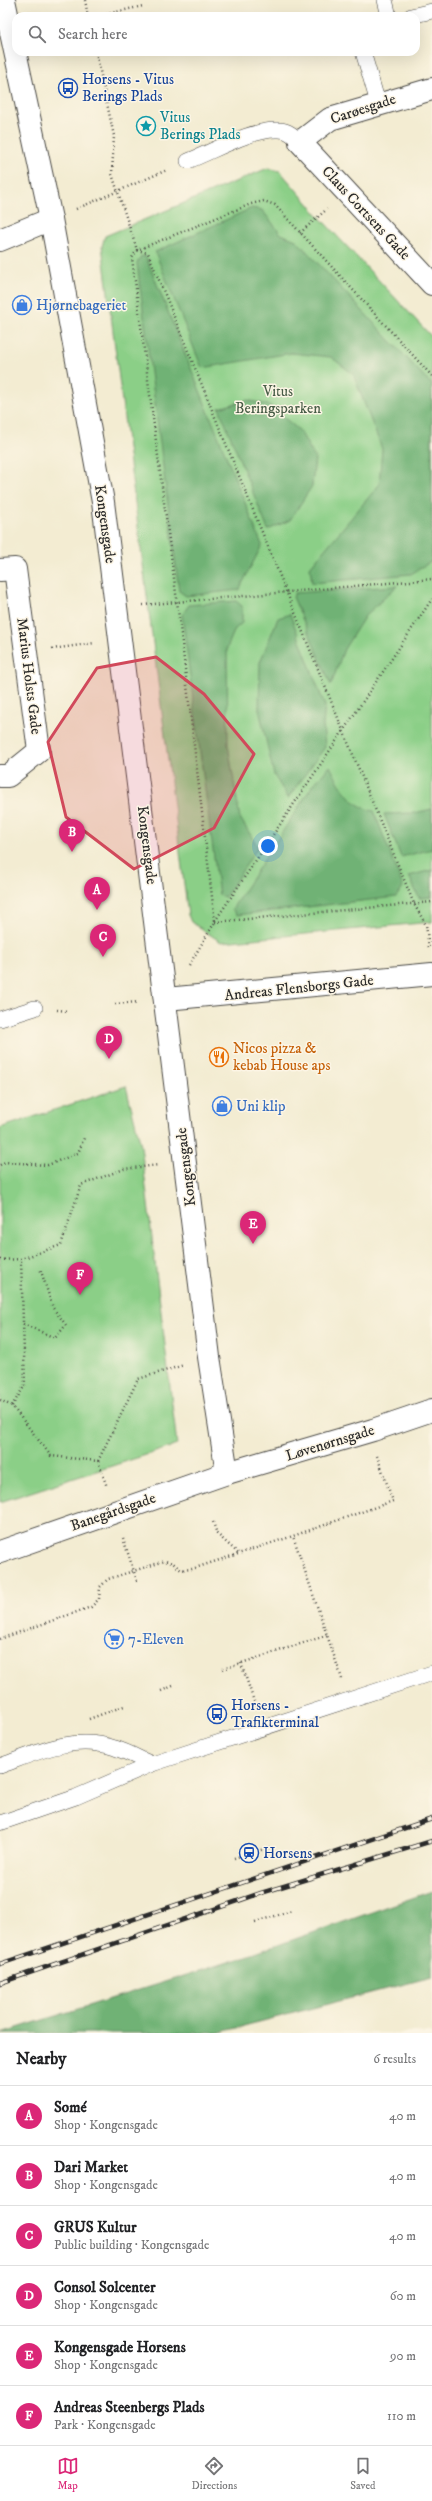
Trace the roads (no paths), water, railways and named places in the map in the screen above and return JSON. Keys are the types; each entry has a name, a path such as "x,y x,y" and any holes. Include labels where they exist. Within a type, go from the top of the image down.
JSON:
{"street":[{"path":"4,0 12,37"},
{"path":"0,240 51,219 16,56"},
{"name":"Carøesgade","path":"300,142 330,119 378,103 432,88"},
{"name":"Claus Cortsens Gade","path":"300,142 432,284"},
{"name":"Kongensgade","path":"51,219 103,502 166,999 209,1357 227,1473"},
{"name":"Marius Holsts Gade","path":"0,570 15,569 38,751 8,776 0,776"},
{"name":"Andreas Flensborgs Gade","path":"166,999 193,998 432,974"},
{"name":"Løvenørnsgade","path":"227,1473 368,1432 432,1410"},
{"name":"Banegårdsgade","path":"0,1552 114,1511 227,1473"}],"lane":[{"path":"385,0 388,12"},
{"path":"420,14 432,11"},
{"path":"364,56 378,103"},
{"path":"188,161 265,132 278,130 288,131 300,142"},
{"path":"0,1019 35,1008"},
{"path":"0,1823 76,1797 152,1764 432,1673"},
{"path":"0,1766 58,1745 81,1741 117,1748 152,1764"}],"railway":[{"path":"0,1964 432,1819"},
{"path":"0,1983 261,1893 432,1841"}],"place":[{"name":"Horsens - Vitus Berings Plads","path":"68,88"},
{"name":"Vitus Berings Plads","path":"146,126"},
{"name":"Hjørnebageriet","path":"22,305"},
{"name":"Dari Market","path":"72,852"},
{"name":"Somé","path":"97,910"},
{"name":"GRUS Kultur","path":"103,957"},
{"name":"Nicos pizza & kebab House aps","path":"219,1057"},
{"name":"Consol Solcenter","path":"109,1059"},
{"name":"Uni klip","path":"222,1106"},
{"name":"Kongensgade Horsens","path":"253,1244"},
{"name":"Andreas Steenbergs Plads","path":"80,1295"},
{"name":"7-Eleven","path":"114,1639"},
{"name":"Horsens - Trafikterminal","path":"217,1714"},
{"name":"Horsens","path":"249,1853"}],"park label":[{"name":"Vitus Beringsparken","path":"278,400"}]}
